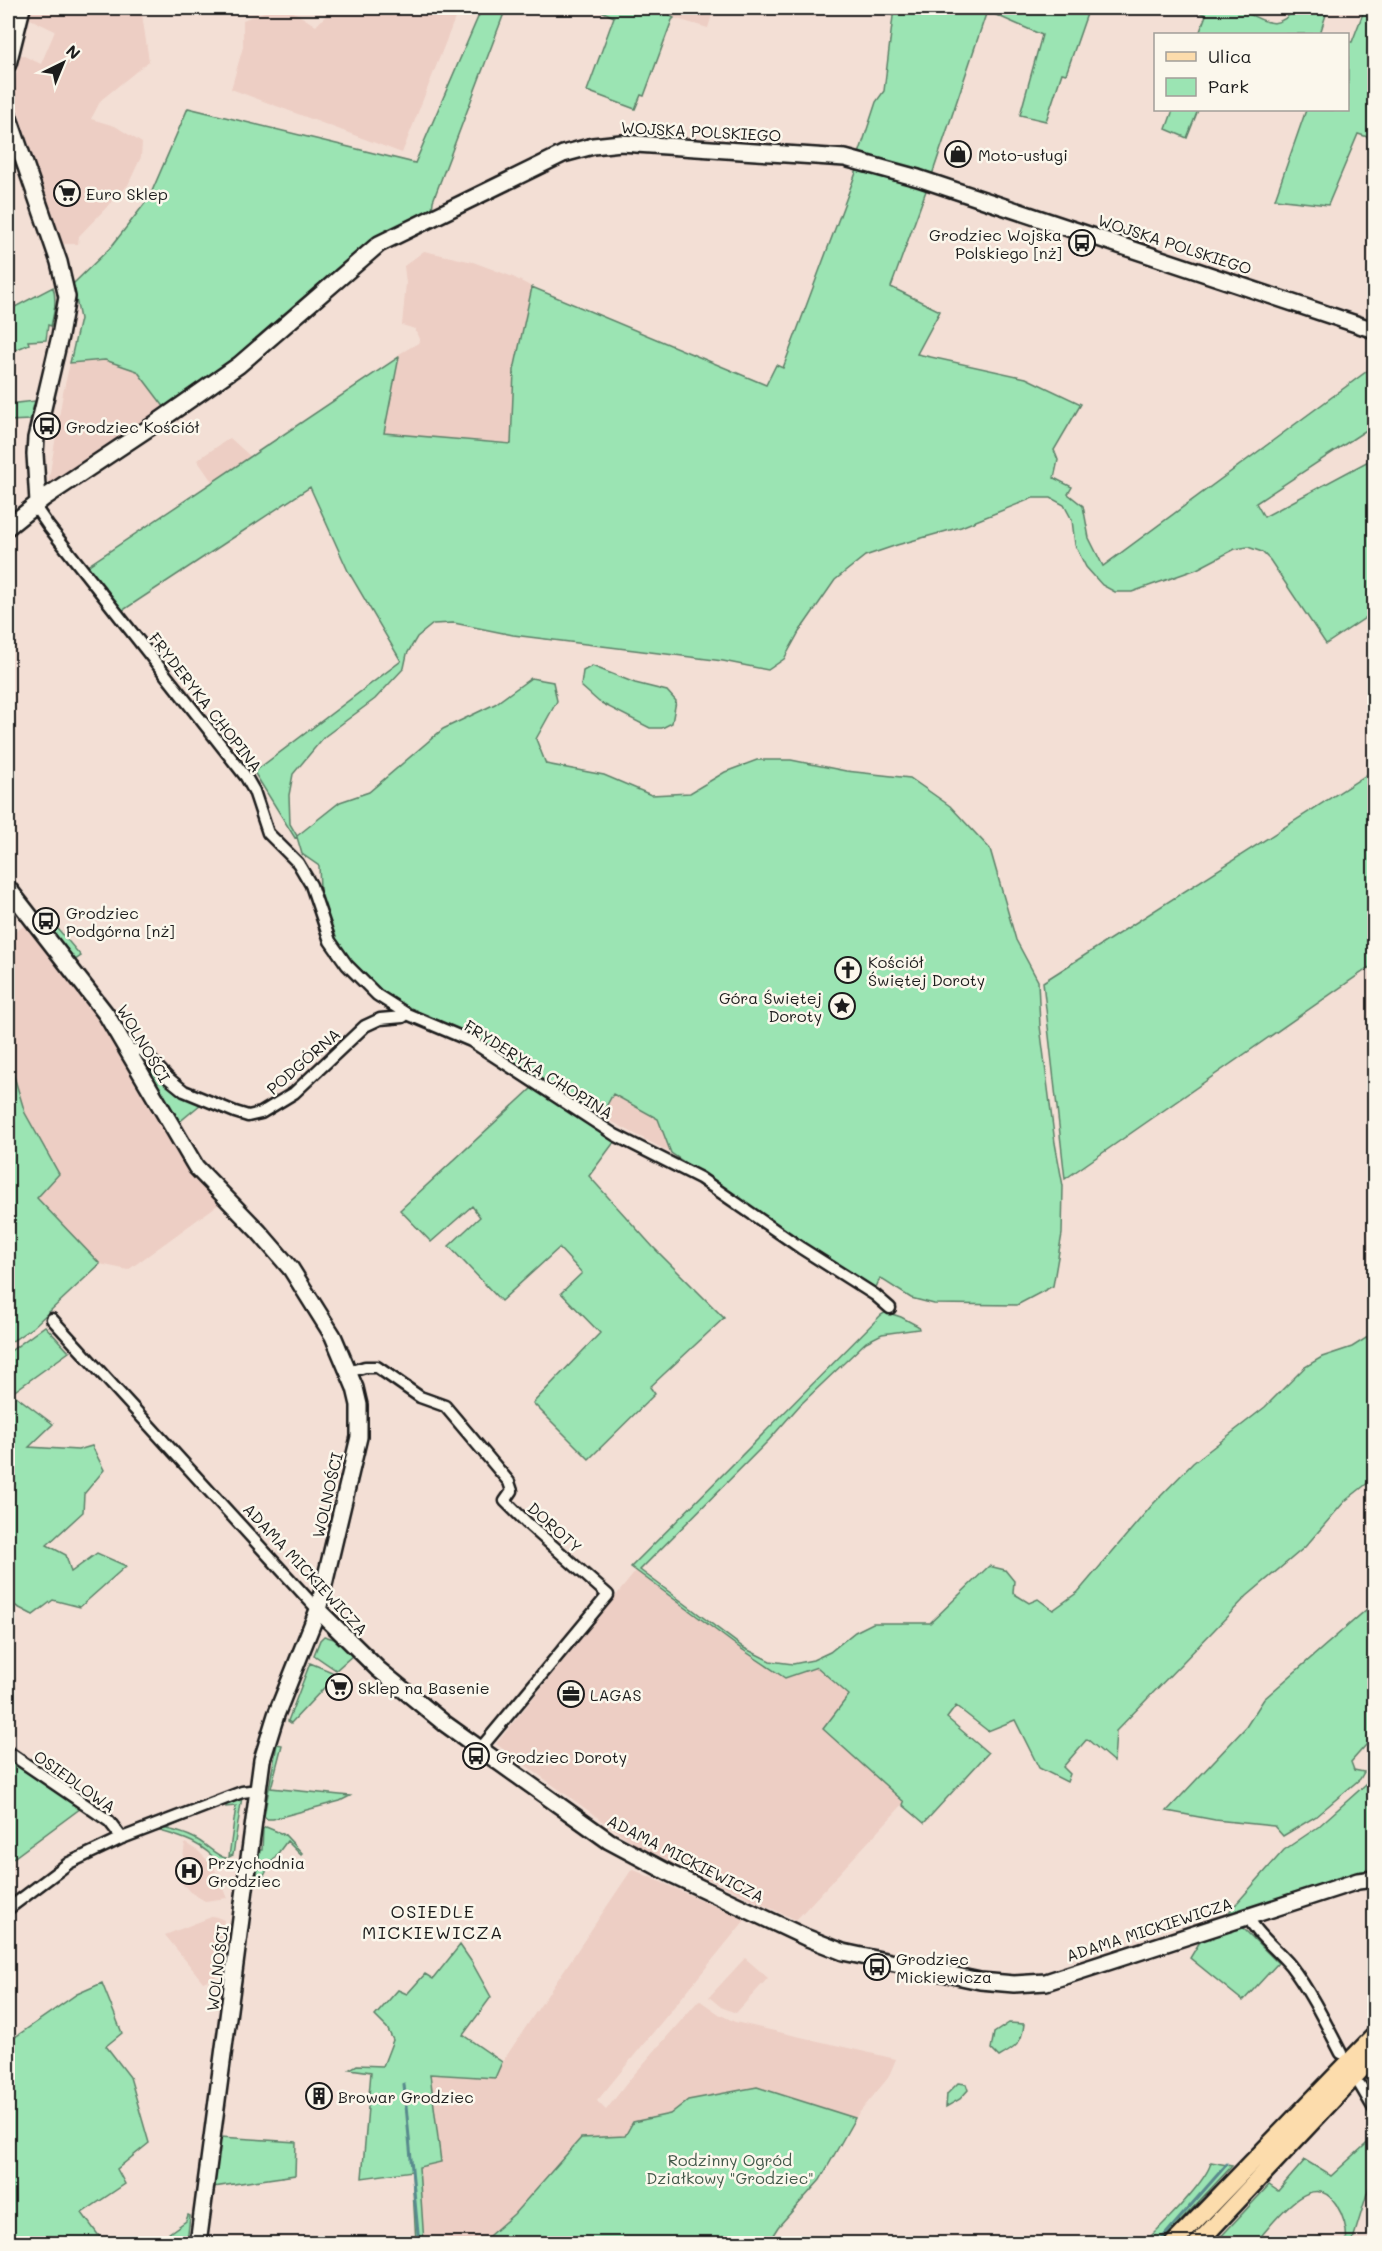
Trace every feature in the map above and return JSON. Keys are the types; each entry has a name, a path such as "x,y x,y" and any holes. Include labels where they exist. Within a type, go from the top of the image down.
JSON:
{"main road":[{"path":"1173,2244 1374,2036"},
{"path":"1197,2244 1374,2056"}],"street":[{"path":"8,64 22,8"},
{"path":"8,115 59,262 67,297 36,438 38,502"},
{"name":"WOJSKA POLSKIEGO","path":"8,527 38,502 239,365 379,244 563,154 603,145 621,143 845,158 918,178 1374,330"},
{"name":"FRYDERYKA CHOPINA","path":"38,502 38,511 49,527 246,777 254,791 268,833 298,863 311,885 330,941 346,965 377,995 407,1014 471,1041 615,1135 700,1178 801,1248 875,1295 890,1308"},
{"name":"WOLNOŚCI","path":"8,888 96,999 196,1167 274,1248 302,1285 333,1336 359,1405 359,1437 318,1610 276,1715 262,1760 198,2244"},
{"name":"PODGÓRNA","path":"129,1051 141,1048 168,1078 184,1091 248,1116 261,1113 294,1093 365,1026 380,1019 403,1017 407,1014"},
{"name":"ADAMA MICKIEWICZA","path":"52,1319 318,1610 397,1686 480,1749 609,1841 806,1937 843,1952 980,1981 1014,1984 1046,1982 1358,1881 1374,1879"},
{"name":"DOROTY","path":"348,1372 365,1367 377,1367 420,1397 445,1406 509,1482 512,1491 504,1501 608,1595 480,1749"},
{"name":"OSIEDLOWA","path":"8,1752 109,1821 122,1838"},
{"path":"8,1909 69,1863 122,1838 242,1792 258,1790"},
{"path":"1248,1917 1254,1929 1289,1964 1301,1981 1341,2053"},
{"path":"1360,2085 1374,2109"}],"shaded area":[{"path":"32,8 141,8 149,61 101,100 91,119 115,126 142,143 141,157 128,185 79,236 78,244 63,244 24,131 13,91 20,54 41,64 55,31 28,18"},
{"path":"273,8 288,8 316,26 333,8 459,8 402,153 231,89 243,47 243,20"},
{"path":"673,8 714,8 708,28 670,17"},
{"path":"424,251 473,262 532,287 514,370 511,444 384,433 399,354 420,342 415,329 402,325 406,283 404,266"},
{"path":"105,360 137,371 165,408 121,440 48,485 70,363"},
{"path":"230,438 251,457 213,483 197,460"},
{"path":"25,925 98,1018 190,1175 219,1204 128,1270 100,1264 36,1198 59,1173 25,1113 8,1056 8,937"},
{"path":"612,1094 658,1119 671,1153 601,1116"},
{"path":"636,1571 737,1646 785,1678 817,1667 849,1696 823,1729 904,1803 796,1920 636,1845 496,1744"},
{"path":"185,1843 198,1851 214,1867 227,1898 205,1901 190,1892 180,1881"},
{"path":"632,1869 745,1920 597,2101 606,2110 699,2000 735,2022 896,2059 888,2078 855,2118 815,2107 688,2100 670,2114 646,2118 625,2136 581,2138 514,2214 481,2243 423,2243 419,2167 441,2162 430,2073 495,2078 503,2061"},
{"path":"214,1916 224,1920 216,1977 203,1982 165,1935"},
{"path":"745,1958 768,1978 736,2013 721,2007 709,1997"}],"green space":[{"path":"482,8 506,8 433,201 432,211 373,243 232,360 165,408 137,371 105,360 70,363 80,319 73,284 111,247 149,198 188,108 415,163"},
{"path":"595,8 673,8 670,16 674,18 644,96 641,95 635,109 587,91 614,17"},
{"path":"894,8 1089,8 1066,74 1062,73 1046,121 1020,115 1042,35 987,11 932,175 859,154 876,102 884,91"},
{"path":"1187,8 1229,8 1271,23 1279,22 1287,17 1295,8 1328,8 1320,33 1199,33 1206,15"},
{"path":"1365,8 1374,8 1374,139 1358,134 1328,205 1275,199 1306,111 1349,111 1349,42 1352,42"},
{"path":"1173,111 1198,111 1187,138 1166,129"},
{"path":"857,170 927,188 891,287 940,311 917,354 1026,378 1081,404 1054,450 1058,460 1054,478 1072,487 1068,494 1083,506 1089,538 1103,566 1374,366 1374,425 1256,503 1264,517 1374,458 1374,612 1326,644 1270,560 1262,552 1248,547 1235,549 1197,569 1132,592 1115,592 1102,585 1086,567 1075,545 1072,520 1064,505 1051,498 1033,498 961,527 865,556 835,580 799,632 784,659 768,670 723,661 513,635 454,623 433,624 417,637 407,654 404,668 375,699 324,737 293,774 289,795 290,824 297,836 340,802 369,792 443,729 495,704 531,678 553,682 557,701 536,739 546,764 604,775 651,795 690,793 725,772 757,760 791,760 846,771 910,778 950,806 990,849 1016,940 1038,981 1040,1026 1055,1143 1063,1186 1062,1234 1053,1286 1017,1305 934,1304 911,1298 880,1278 874,1292 671,1153 658,1119 613,1094 601,1116 489,1045 395,1003 344,958 321,910 319,866 302,854 297,837 295,838 254,772 401,661 348,571 310,487 122,611 86,567 399,357 384,433 511,444 514,370 532,287 766,385 776,365 783,368"},
{"path":"53,287 54,312 51,326 48,325 46,340 28,341 29,344 8,353 8,293 15,307"},
{"path":"35,401 30,420 8,421 8,404"},
{"path":"592,666 635,683 667,691 676,701 672,723 662,728 650,728 599,702 581,686 583,671"},
{"path":"1374,770 1374,964 1065,1179 1043,982"},
{"path":"42,910 81,956 75,960 38,912"},
{"path":"8,1056 25,1113 59,1174 37,1198 100,1264 33,1327 8,1344"},
{"path":"143,1057 179,1093 201,1104 178,1123 141,1058"},
{"path":"532,1088 615,1141 589,1176 653,1247 724,1318 650,1387 655,1394 589,1459 533,1403 600,1333 561,1293 582,1273 559,1248 501,1301 449,1246 480,1217 472,1206 431,1242 400,1210"},
{"path":"886,1312 901,1317 918,1326 919,1329 882,1334 866,1342 800,1405 769,1440 640,1570 744,1648 770,1661 793,1664 813,1660 830,1652 855,1632 873,1623 930,1623 989,1566 1005,1570 1014,1581 1013,1593 1029,1603 1038,1599 1053,1610 1078,1592 1153,1504 1193,1463 1265,1407 1305,1367 1322,1357 1352,1347 1374,1333 1374,1478 1345,1501 1305,1547 1247,1596 1116,1731 1114,1762 1087,1739 1063,1767 1070,1774 1067,1782 1039,1768 1015,1720 988,1731 956,1706 947,1718 988,1753 924,1823 823,1729 849,1695 817,1667 785,1678 737,1646 631,1567"},
{"path":"45,1326 69,1352 12,1393 53,1424 29,1447 78,1450 92,1446 104,1470 84,1494 83,1512 47,1545 66,1555 71,1572 97,1553 126,1566 80,1607 53,1600 33,1615 8,1602 8,1353"},
{"path":"1374,1603 1374,1736 1351,1762 1354,1770 1364,1772 1360,1779 1315,1817 1283,1836 1274,1826 1215,1820 1167,1811 1246,1727 1264,1699"},
{"path":"324,1636 334,1639 353,1655 336,1670 314,1655"},
{"path":"310,1663 337,1674 291,1723 288,1721"},
{"path":"277,1744 282,1745 271,1788 350,1796 340,1801 267,1819 264,1816"},
{"path":"8,1759 81,1808 8,1862"},
{"path":"1374,1777 1374,1875 1229,1916 1229,1912 1284,1850 1318,1827"},
{"path":"242,1797 233,1855 229,1857 236,1806 226,1807 227,1802"},
{"path":"207,1811 166,1829 194,1838 226,1858 220,1865 200,1846 184,1838 157,1830"},
{"path":"266,1827 285,1835 302,1853 301,1855 287,1841 270,1864 260,1884 256,1883 263,1829"},
{"path":"1243,1928 1278,1963 1243,2001 1190,1958 1201,1940"},
{"path":"460,1945 491,1997 463,2035 502,2062 495,2078 430,2074 441,2162 419,2167 424,2243 416,2243 412,2171 362,2178 371,2072 350,2069 357,2065 383,2066 393,2040 387,2028 375,2016 398,1990 407,1994 425,1974 433,1979"},
{"path":"102,1983 122,2033 106,2046 130,2077 149,2143 117,2169 125,2184 82,2213 102,2240 97,2243 8,2243 8,2042 77,1994"},
{"path":"1009,2023 1024,2024 1022,2036 1013,2048 999,2057 991,2049 994,2033"},
{"path":"958,2083 966,2084 968,2090 960,2099 946,2107 947,2094"},
{"name":"Rodzinny Ogród Działkowy \"Grodziec\"","path":"757,2087 855,2118 820,2180 778,2227 768,2243 481,2243 514,2214 581,2138 625,2136 633,2122 670,2114 688,2100"},
{"path":"220,2137 296,2142 295,2175 213,2187"},
{"path":"1374,2137 1374,2181 1369,2187 1352,2243 1346,2243 1344,2223 1336,2204 1326,2194 1315,2192 1292,2202 1255,2243 1215,2243 1269,2185 1278,2191 1305,2160 1331,2176"},
{"path":"1211,2162 1232,2166 1160,2243 1144,2243 1192,2192"},
{"path":"188,2215 190,2216 187,2243 155,2243 186,2221"}],"waterway":[{"path":"404,2084 419,2244"},
{"path":"1157,2244 1227,2164"}],"place":[{"name":"Moto-usługi","path":"958,154"},
{"name":"Euro Sklep","path":"67,193"},
{"name":"Grodziec Wojska Polskiego [nż]","path":"1082,243"},
{"name":"Grodziec Kościół","path":"47,426"},
{"name":"Grodziec Podgórna [nż]","path":"46,921"},
{"name":"Kościół Świętej Doroty","path":"848,970"},
{"name":"Góra Świętej Doroty","path":"842,1006"},
{"name":"Sklep na Basenie","path":"339,1687"},
{"name":"LAGAS","path":"571,1694"},
{"name":"Grodziec Doroty","path":"476,1756"},
{"name":"Przychodnia Grodziec","path":"189,1871"},
{"name":"Grodziec Mickiewicza","path":"877,1967"},
{"name":"Browar Grodziec","path":"319,2096"}],"district":[{"name":"OSIEDLE MICKIEWICZA","path":"433,1921"}]}
